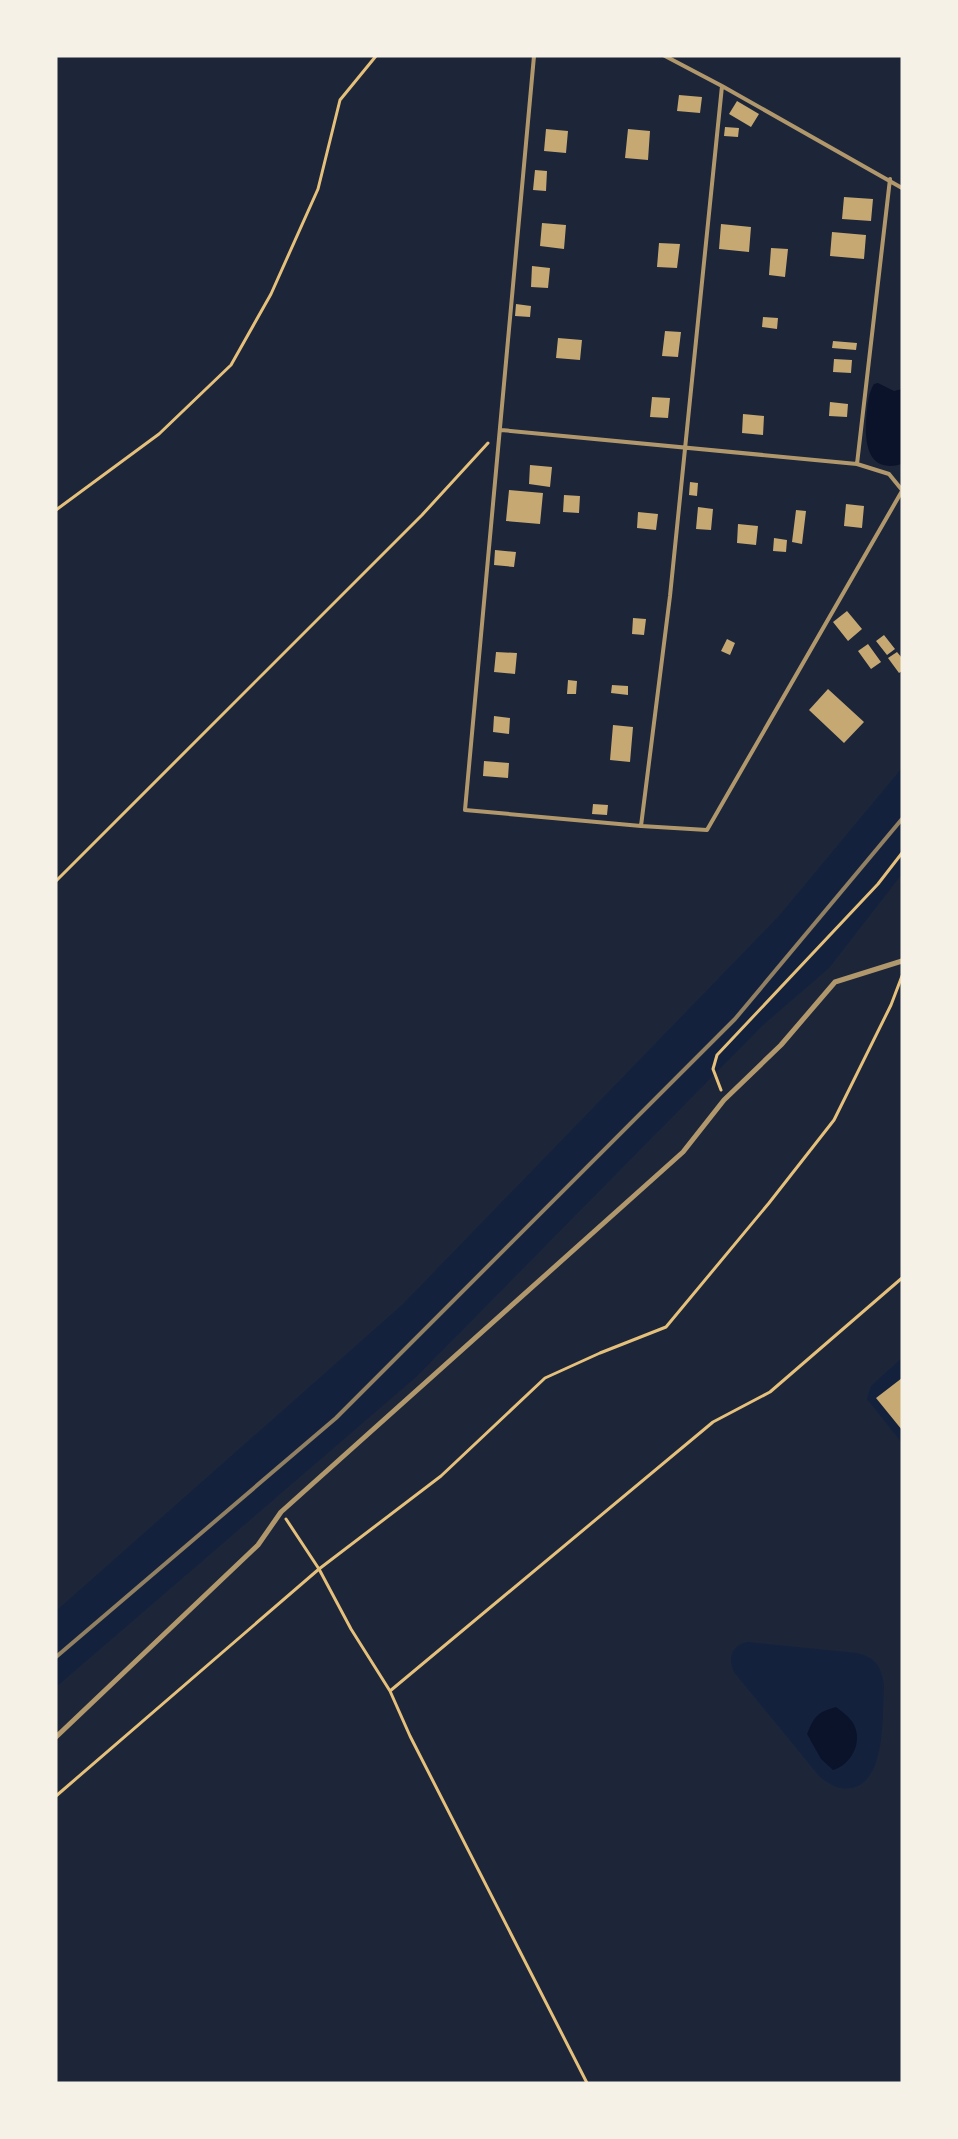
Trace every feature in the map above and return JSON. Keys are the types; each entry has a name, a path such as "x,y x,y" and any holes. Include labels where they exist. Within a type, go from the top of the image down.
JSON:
{"street":[{"path":"56,1737 258,1546 281,1512 683,1152 724,1100 781,1045 835,982 902,961"}],"lane":[{"path":"501,430 857,464 889,474 902,490 707,830 465,810 534,56"},
{"path":"665,56 890,179 902,188"},
{"path":"641,826 670,596 722,86"},
{"path":"857,464 890,179"}],"path":[{"path":"56,510 158,434 231,365 271,294 318,189 340,100 376,56"},
{"path":"56,881 422,515 501,430"},
{"path":"724,1100 714,1069 717,1055 878,884 902,853"},
{"path":"56,1796 319,1569 442,1476 545,1378 600,1353 666,1327 770,1203 834,1120 892,1004 902,976"},
{"path":"390,1691 713,1422 770,1392 902,1278"},
{"path":"281,1512 319,1569 351,1629 390,1691 410,1736 587,2083"}],"shaded area":[{"path":"56,56 902,57 902,768 779,916 402,1305 56,1611"},
{"path":"878,383 894,391 902,389 902,464 889,466 880,464 873,459 869,451 866,431 868,403 872,387"},
{"path":"902,874 902,1358 871,1386 867,1399 902,1443 902,2083 56,2083 56,1687 416,1377 763,1025 829,968","holes":["747,1642 857,1653 873,1660 881,1673 884,1685 880,1745 877,1760 871,1773 863,1783 851,1788 838,1788 820,1777 734,1672 731,1657 737,1646"]},
{"path":"836,1707 853,1723 856,1730 857,1743 848,1760 833,1770 821,1759 807,1734 812,1723 820,1713"}],"building":[{"path":"679,95 702,97 700,113 677,111"},
{"path":"737,101 759,114 751,127 729,114"},
{"path":"725,127 739,128 738,137 724,136"},
{"path":"546,129 568,131 566,153 544,151"},
{"path":"628,129 650,131 648,160 625,158"},
{"path":"535,170 547,171 546,191 533,190"},
{"path":"844,197 873,199 871,221 842,219"},
{"path":"542,223 566,225 564,249 540,246"},
{"path":"721,224 751,227 749,252 719,249"},
{"path":"832,232 866,235 864,259 830,256"},
{"path":"659,243 680,244 677,268 657,267"},
{"path":"771,248 788,249 785,277 769,275"},
{"path":"532,266 550,268 548,288 531,287"},
{"path":"516,304 531,306 530,317 515,316"},
{"path":"763,317 778,318 777,329 762,327"},
{"path":"665,331 681,332 678,357 662,356"},
{"path":"558,338 582,340 580,360 556,358"},
{"path":"833,341 857,343 856,350 832,348"},
{"path":"834,359 852,360 851,373 833,372"},
{"path":"652,397 670,398 668,418 650,417"},
{"path":"830,402 848,404 847,417 829,416"},
{"path":"743,414 764,416 763,435 742,433"},
{"path":"530,465 552,467 550,487 529,484"},
{"path":"690,482 698,483 697,496 689,495"},
{"path":"509,490 543,493 540,524 506,521"},
{"path":"564,495 580,496 579,513 563,512"},
{"path":"846,504 864,506 862,528 844,526"},
{"path":"698,507 713,509 711,530 696,529"},
{"path":"796,510 806,511 802,544 792,542"},
{"path":"638,512 658,514 656,530 637,528"},
{"path":"738,524 758,526 756,545 737,543"},
{"path":"774,538 787,540 786,552 773,551"},
{"path":"495,550 516,552 514,567 494,565"},
{"path":"847,611 862,629 848,641 833,622"},
{"path":"633,618 646,619 644,635 632,634"},
{"path":"884,635 895,649 887,655 876,641"},
{"path":"727,639 735,643 730,655 721,651"},
{"path":"868,644 881,662 871,669 858,651"},
{"path":"496,652 517,653 515,674 494,672"},
{"path":"897,652 902,658 902,671 899,673 888,658"},
{"path":"568,680 577,681 576,694 567,694"},
{"path":"612,685 628,686 628,695 611,693"},
{"path":"828,689 864,722 844,743 809,710"},
{"path":"494,716 510,718 509,734 493,732"},
{"path":"613,725 633,727 630,762 610,760"},
{"path":"484,761 509,763 508,778 483,776"},
{"path":"593,804 608,805 607,815 592,814"},
{"path":"902,1378 902,1430 876,1398"}],"railway":[{"path":"56,1657 336,1418 735,1019 902,819"}]}
